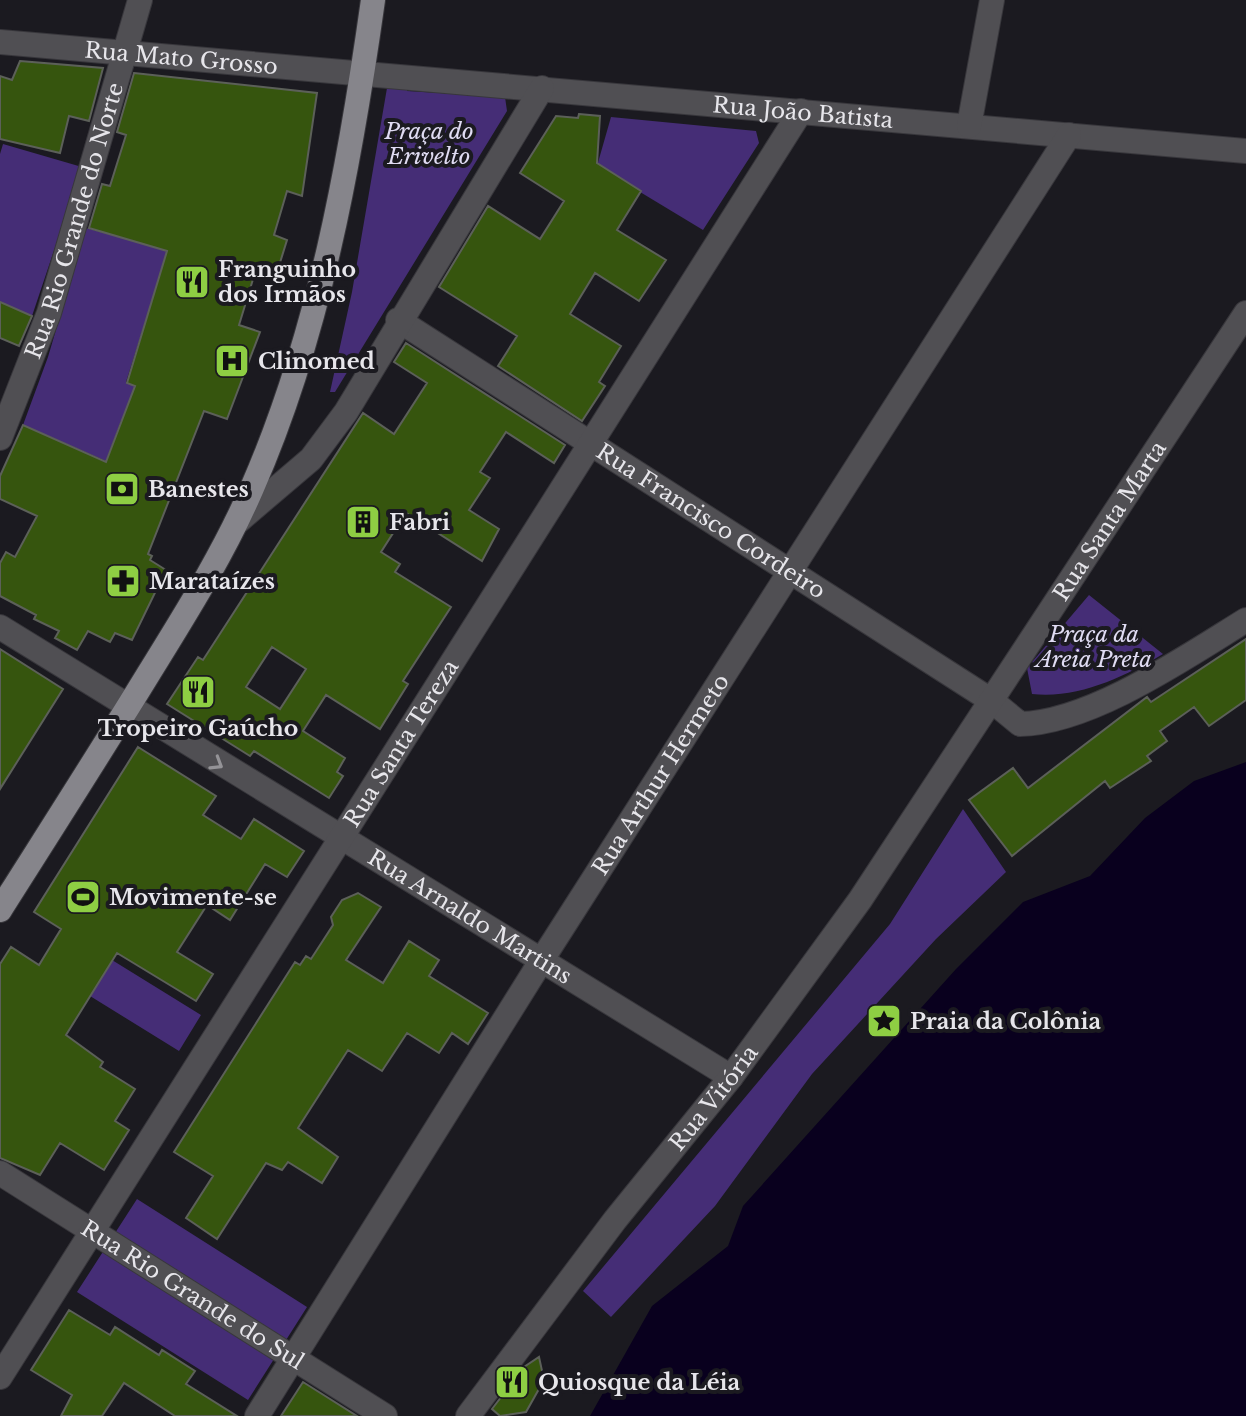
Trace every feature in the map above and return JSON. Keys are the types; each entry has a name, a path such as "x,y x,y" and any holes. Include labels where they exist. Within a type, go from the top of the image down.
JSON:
{"main road":[{"path":"0,910 199,591 236,523 268,451 308,326 346,160 373,0"}],"street":[{"name":"Rua Rio Grande do Norte","path":"0,438 49,313 140,0"},
{"path":"969,126 992,0"},
{"name":"Rua Mato Grosso","path":"0,42 361,71"},
{"name":"Rua João Batista","path":"361,71 1246,151"},
{"path":"236,523 311,459 346,412 398,320 542,88"},
{"name":"Rua Santa Tereza","path":"0,1377 801,111"},
{"name":"Rua Arthur Hermeto","path":"257,1416 543,958 1069,135"},
{"name":"Rua Santa Marta","path":"948,770 1246,313"},
{"name":"Rua Francisco Cordeiro","path":"398,320 792,571 992,701 1020,724 1045,724 1105,700 1176,663 1246,620"},
{"name":"Rua Arnaldo Martins","path":"0,627 341,840 543,958 731,1077"},
{"name":"Rua Vitória","path":"468,1416 615,1220 731,1077 948,770"},
{"name":"Rua Rio Grande do Sul","path":"0,1173 385,1416"}],"green space":[{"name":"Praça do Erivelto","path":"408,84 407,91 505,97 507,111 335,392 330,392 352,292 387,88"},
{"path":"611,117 756,131 759,143 703,230 597,166"},
{"path":"3,144 82,167 32,316 0,302 0,154"},
{"path":"86,228 168,250 126,382 152,392 121,421 106,461 23,425 48,357"},
{"name":"Praça da Areia Preta","path":"1089,595 1163,654 1132,671 1084,690 1032,694 1027,668"},
{"path":"963,809 1006,872 936,939 812,1074 715,1206 611,1317 583,1291 890,924"},
{"path":"112,960 201,1015 179,1051 90,996"},
{"path":"137,1199 307,1307 248,1400 77,1292"}],"shaded area":[{"path":"1246,762 1246,1416 590,1416 652,1306 728,1246 743,1206 956,969 1023,902 1090,876 1145,818 1194,781"}],"building":[{"path":"20,61 103,68 89,121 69,116 60,153 0,139 0,76 12,80"},
{"path":"134,73 317,93 302,196 287,191 274,235 287,240 274,282 254,276 239,325 260,332 227,419 204,411 148,554 152,556 150,560 166,570 132,640 115,633 110,642 88,631 77,650 55,638 59,631 34,619 36,615 0,596 0,563 6,552 15,557 37,516 0,499 0,476 23,425 106,462 135,386 127,383 167,251 89,228 102,184 110,186 126,135 117,132"},
{"path":"579,114 600,116 597,163 641,191 617,230 666,260 639,301 595,273 570,314 621,346 599,382 605,386 582,421 498,366 517,336 439,287 488,206 540,239 564,201 520,173 556,116 578,118"},
{"path":"0,302 32,316 19,346 0,338"},
{"path":"406,343 565,445 554,463 506,432 480,472 490,478 469,510 499,529 482,561 406,513 381,552 400,564 395,572 451,607 403,681 408,684 380,729 326,695 303,731 345,758 337,772 343,776 329,798 254,751 250,756 167,704 198,657 203,660 363,413 394,434 427,383 394,362","holes":["272,647 306,669 280,709 246,687"]},
{"path":"1246,639 1246,700 1209,726 1194,707 1160,731 1167,741 1147,756 1151,761 1110,788 1105,781 1012,856 969,800 1013,768 1028,788 1147,697 1151,702"},
{"path":"0,649 63,689 0,789"},
{"path":"138,747 216,796 203,815 241,839 254,819 304,851 287,877 265,864 230,920 207,905 177,952 213,974 196,1001 117,953 66,1035 103,1062 100,1067 135,1089 115,1121 129,1130 104,1170 60,1143 40,1175 0,1158 0,964 11,947 39,965 61,929 34,912"},
{"path":"358,893 381,907 346,960 383,983 409,941 439,960 429,976 488,1013 468,1044 452,1033 439,1053 407,1033 382,1071 348,1050 298,1128 338,1157 322,1183 288,1162 282,1170 266,1163 217,1239 186,1218 213,1176 174,1152 295,962 300,965 306,956 311,959 333,925 331,917 342,900"},
{"path":"69,1310 110,1335 115,1327 159,1355 162,1350 195,1371 186,1384 237,1416 175,1416 124,1383 102,1416 61,1416 72,1395 31,1370"},
{"path":"539,1357 544,1380 526,1412 500,1416 492,1409 524,1367"},
{"path":"303,1382 357,1416 281,1416"}],"place":[{"name":"Franguinho dos Irmãos","path":"192,282"},
{"name":"Clinomed","path":"232,361"},
{"name":"Banestes","path":"122,489"},
{"name":"Fabri","path":"363,522"},
{"name":"Marataízes","path":"123,581"},
{"name":"Tropeiro Gaúcho","path":"198,692"},
{"name":"Movimente-se","path":"83,897"},
{"name":"Praia da Colônia","path":"884,1021"},
{"name":"Quiosque da Léia","path":"512,1382"}]}
